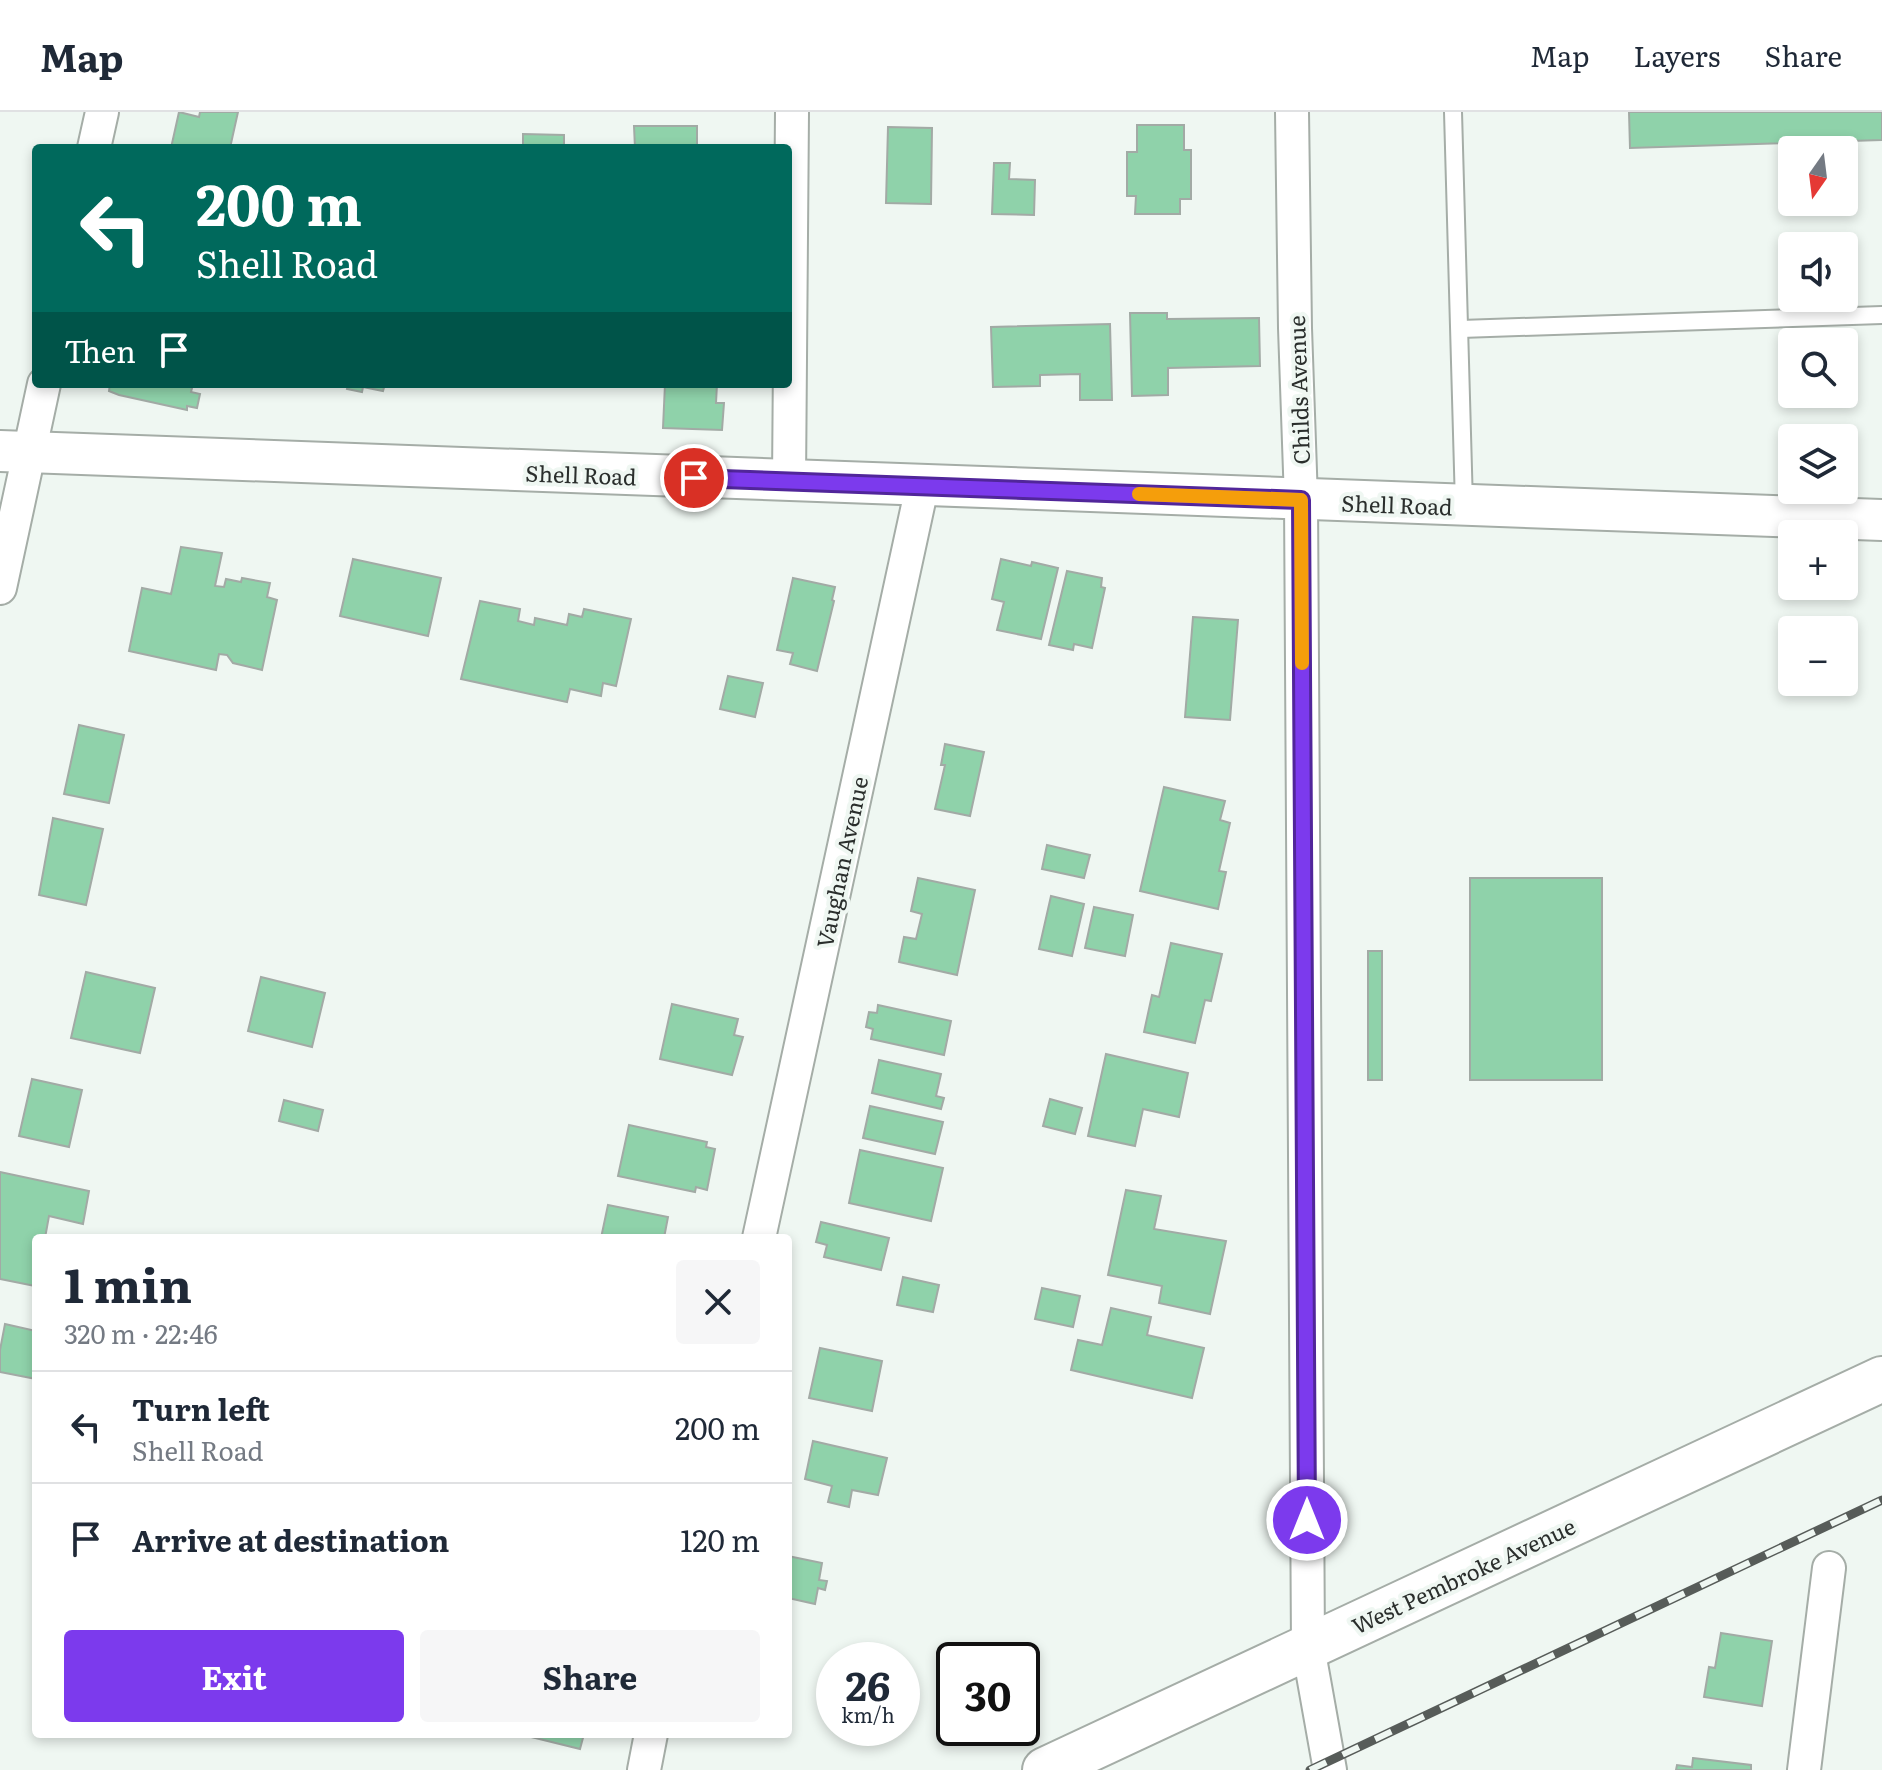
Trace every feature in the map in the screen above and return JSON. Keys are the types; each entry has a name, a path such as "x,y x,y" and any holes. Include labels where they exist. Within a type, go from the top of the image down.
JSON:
{"main road":[{"name":"West Pembroke Avenue","path":"1045,1770 1882,1379"}],"street":[{"path":"95,144 102,112"},
{"path":"792,112 792,144"},
{"name":"Childs Avenue","path":"1292,112 1301,500 1308,1647 1330,1770"},
{"path":"0,588 14,452 42,388"},
{"path":"789,482 790,388"},
{"name":"Shell Road","path":"14,452 1882,520"},
{"name":"Vaughan Avenue","path":"760,1234 922,487"},
{"path":"1804,1770 1829,1568"},
{"path":"644,1770 650,1738"}],"lane":[{"path":"1453,112 1464,506"},
{"path":"1461,329 1882,315"}],"building":[{"path":"179,112 199,117 200,112 238,112 231,144 172,144"},
{"path":"1629,112 1882,112 1882,140 1858,141 1858,136 1778,136 1778,143 1630,148"},
{"path":"1137,125 1184,125 1184,150 1191,150 1191,199 1180,199 1180,214 1135,214 1136,196 1127,196 1127,152 1137,152"},
{"path":"634,126 697,126 697,144 635,144"},
{"path":"888,127 932,128 931,204 886,203"},
{"path":"523,134 564,135 564,144 523,144"},
{"path":"994,163 1010,163 1009,179 1035,180 1034,215 992,214"},
{"path":"1130,313 1167,313 1167,319 1259,318 1260,366 1168,368 1168,395 1132,396"},
{"path":"1110,324 1112,400 1080,400 1080,374 1040,375 1040,386 993,387 991,327"},
{"path":"109,388 192,388 191,392 200,394 197,408 187,406 187,410 109,391"},
{"path":"665,388 717,388 716,403 724,403 722,430 663,428"},
{"path":"181,547 222,553 215,586 224,587 226,579 241,582 242,578 270,583 267,597 277,600 262,670 233,663 227,655 219,654 216,670 129,651 142,588 171,594"},
{"path":"353,559 441,578 428,636 340,616"},
{"path":"1001,559 1058,568 1041,639 997,630 1004,602 992,599"},
{"path":"1067,571 1102,578 1101,587 1105,588 1092,648 1074,644 1073,650 1049,645"},
{"path":"793,578 835,587 817,671 790,664 793,653 777,650"},
{"path":"480,601 520,609 518,621 534,625 535,618 567,625 569,614 582,617 584,609 631,619 616,686 603,683 601,696 570,689 567,702 461,679"},
{"path":"1193,617 1238,620 1230,720 1185,717"},
{"path":"728,676 763,683 755,717 720,709"},
{"path":"79,725 124,735 109,803 64,794"},
{"path":"945,744 984,752 970,816 935,809 945,765 941,765"},
{"path":"1164,787 1225,801 1220,820 1230,823 1219,871 1226,872 1218,909 1140,891"},
{"path":"53,818 103,829 86,905 39,895"},
{"path":"1047,845 1090,855 1084,878 1042,869"},
{"path":"918,878 975,890 957,975 899,962 904,937 916,939 922,914 911,911"},
{"path":"1470,878 1602,878 1602,1080 1470,1080"},
{"path":"1051,896 1084,904 1072,956 1039,949"},
{"path":"1094,907 1133,915 1125,956 1085,948"},
{"path":"1171,943 1222,954 1211,1001 1205,1000 1195,1043 1144,1032 1152,995 1159,997"},
{"path":"1368,951 1382,951 1382,1080 1368,1080"},
{"path":"86,972 155,988 140,1053 71,1038"},
{"path":"261,977 325,993 312,1047 248,1031"},
{"path":"672,1004 738,1019 734,1035 743,1037 732,1075 660,1059"},
{"path":"878,1005 951,1021 944,1055 871,1039 873,1029 866,1027 869,1012 877,1013"},
{"path":"1106,1054 1188,1073 1179,1117 1143,1109 1135,1146 1088,1136"},
{"path":"879,1060 941,1074 936,1096 944,1098 941,1109 872,1093"},
{"path":"32,1079 82,1090 69,1147 19,1136"},
{"path":"1050,1099 1082,1108 1075,1134 1043,1126"},
{"path":"284,1100 323,1110 318,1131 279,1121"},
{"path":"870,1106 943,1122 935,1154 863,1138"},
{"path":"629,1125 707,1142 706,1147 715,1149 707,1190 696,1187 695,1192 618,1176"},
{"path":"860,1150 943,1168 931,1221 849,1203"},
{"path":"0,1172 89,1191 83,1224 49,1216 46,1234 32,1234 32,1285 0,1279"},
{"path":"1126,1190 1161,1196 1154,1229 1226,1241 1210,1314 1159,1303 1162,1286 1108,1275"},
{"path":"608,1205 668,1217 665,1234 602,1234"},
{"path":"821,1222 889,1238 881,1270 824,1257 827,1245 816,1242"},
{"path":"903,1277 939,1285 933,1312 897,1305"},
{"path":"1042,1288 1080,1296 1073,1327 1035,1319"},
{"path":"1111,1308 1151,1317 1147,1335 1204,1348 1192,1398 1071,1370 1078,1340 1102,1345"},
{"path":"5,1324 32,1330 32,1378 0,1372"},
{"path":"820,1348 882,1361 872,1411 809,1398"},
{"path":"813,1441 887,1458 878,1495 852,1490 849,1507 828,1502 832,1486 805,1479"},
{"path":"792,1557 822,1563 819,1580 827,1581 825,1590 818,1588 815,1604 792,1599"},
{"path":"1721,1633 1772,1641 1762,1706 1704,1697 1709,1667 1715,1668"},
{"path":"535,1738 583,1738 580,1749"},
{"path":"1693,1758 1751,1765 1751,1770 1676,1770 1677,1765 1692,1767"}],"railway":[{"path":"1310,1770 1882,1500"}],"slow traffic":[{"path":"1139,494 1301,500 1302,663"}],"route":[{"path":"694,478 1301,500 1307,1520"}]}
